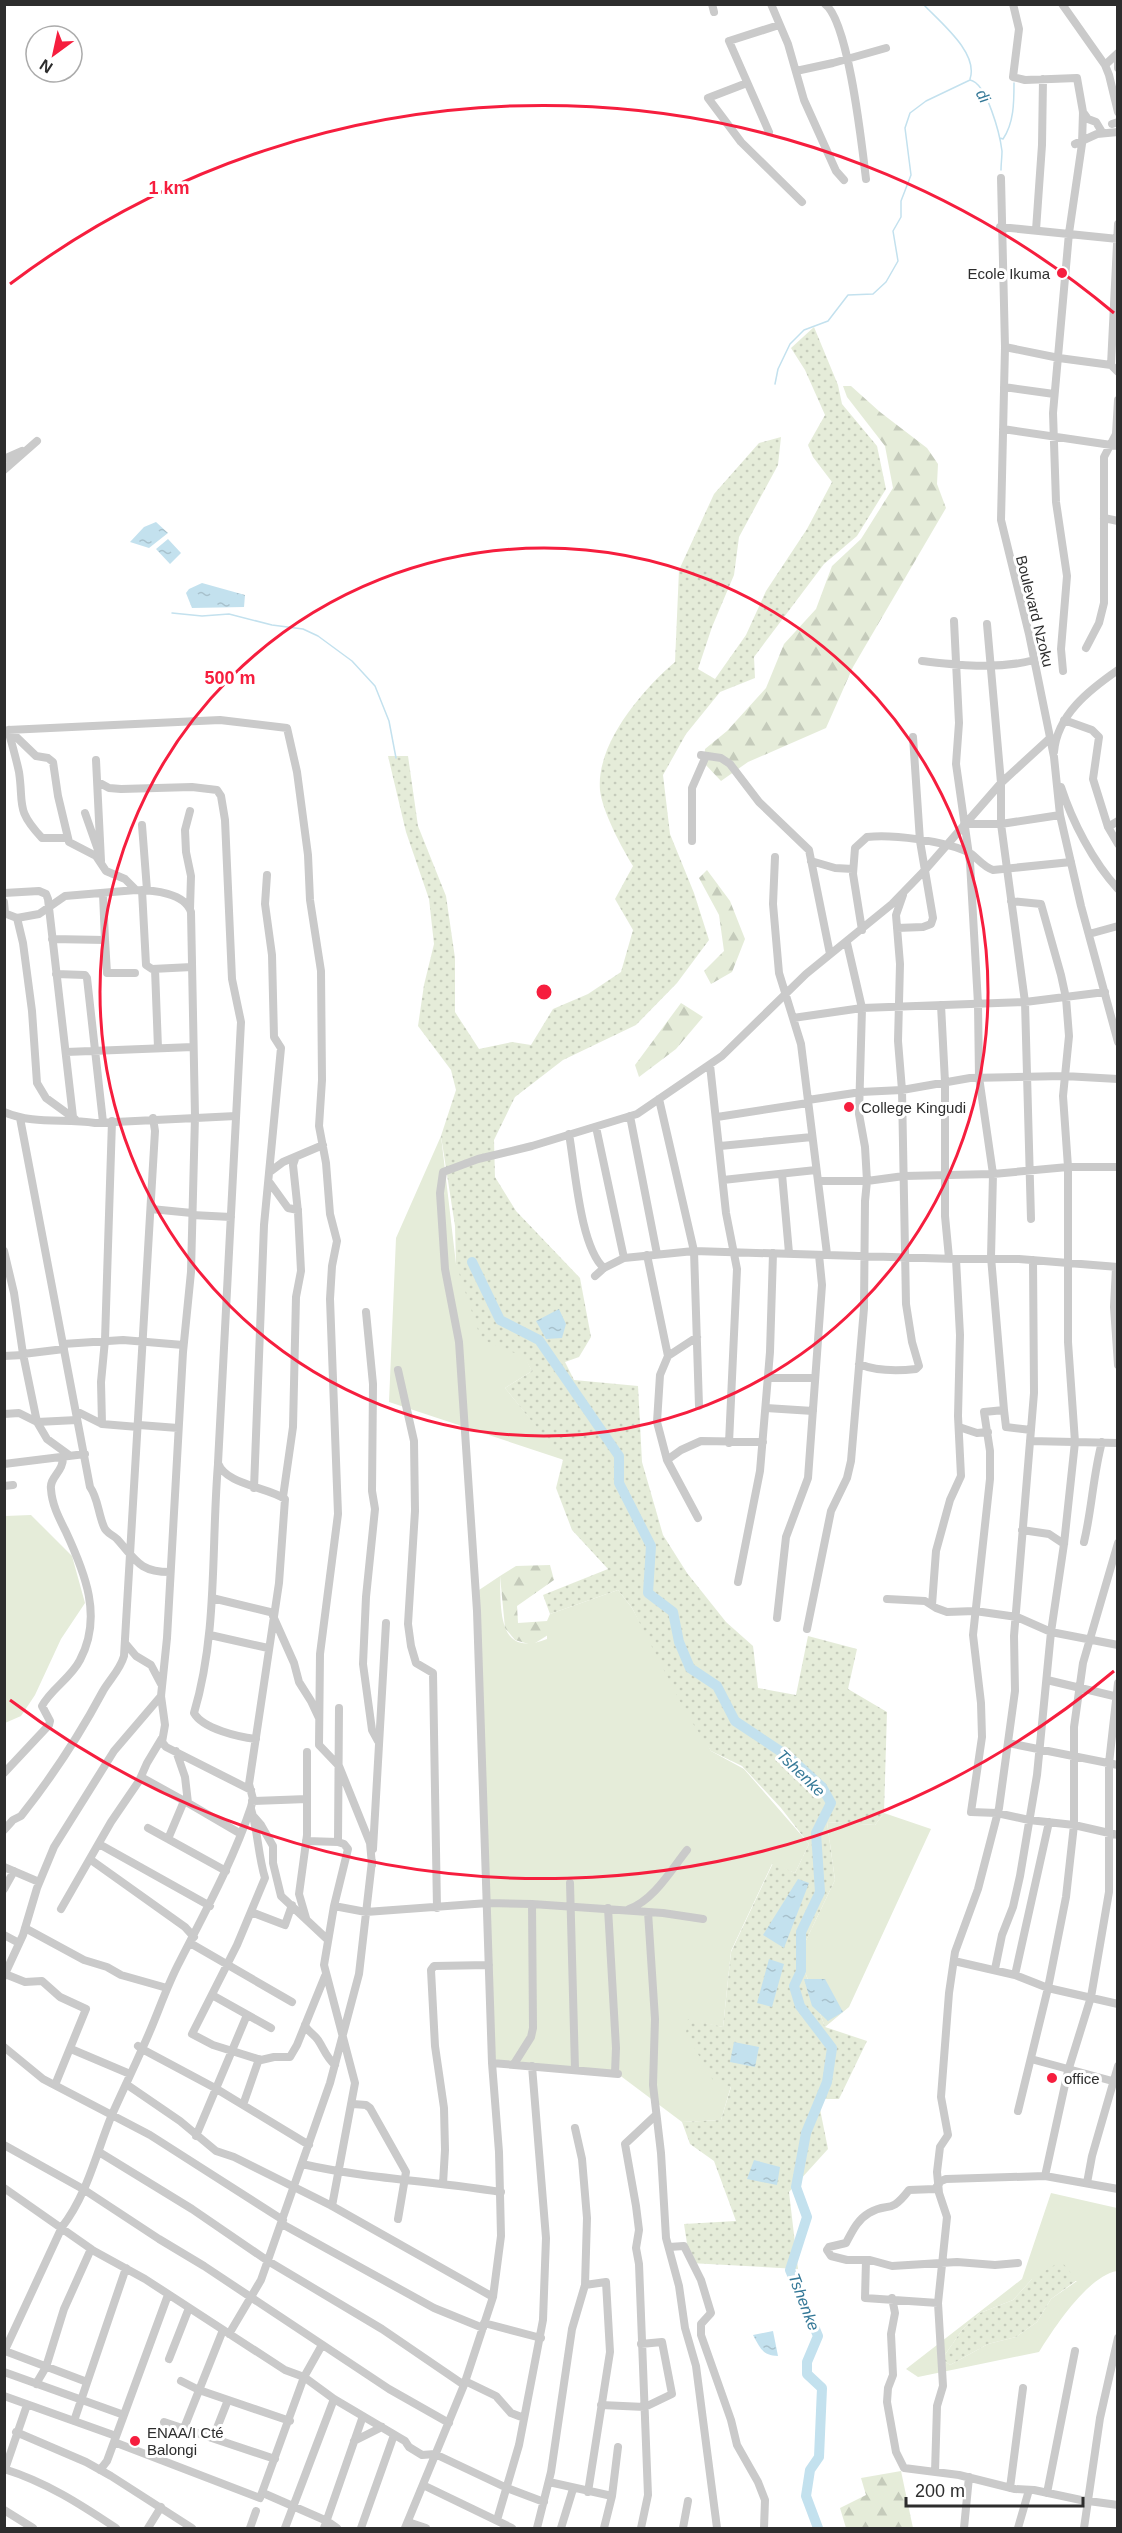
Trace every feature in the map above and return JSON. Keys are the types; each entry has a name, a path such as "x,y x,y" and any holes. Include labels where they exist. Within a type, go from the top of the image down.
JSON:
{"street":[{"path":"771,4 796,71 804,100 836,171 844,180"},
{"path":"825,4 832,12 839,29 847,59 855,98 866,179"},
{"path":"1013,4 1019,29 1013,77 1025,80 1077,78 1083,112 1079,143 1081,154 1069,233 1054,394 1056,502 1067,576 1062,642 1063,671"},
{"path":"1062,4 1105,65 1117,109"},
{"path":"769,132 729,41 779,25"},
{"path":"796,71 886,48"},
{"path":"1105,65 1118,53"},
{"path":"1118,53 1118,68"},
{"path":"1036,230 1042,145 1043,79"},
{"path":"747,83 708,98 741,142 802,202"},
{"path":"1083,112 1101,126 1118,132"},
{"path":"1081,154 1101,126"},
{"path":"1079,143 1091,138"},
{"name":"Boulevard Nzoku","path":"1000,178 1005,347 1001,520 1054,757 1060,815 1118,1042"},
{"path":"1111,365 1118,224"},
{"path":"1000,227 1117,239"},
{"path":"1005,347 1059,358 1111,365 1118,372"},
{"path":"1004,387 1054,394"},
{"path":"1086,648 1103,613 1105,588 1104,457 1114,446 1118,400"},
{"path":"1003,429 1114,446"},
{"path":"4,470 37,441"},
{"path":"4,459 27,450"},
{"path":"1104,518 1118,521"},
{"path":"954,621 959,723 956,764 970,862 980,1077 993,1174 991,1257 1004,1410 1006,1426 1031,1430"},
{"path":"987,624 1001,783 1001,824 1025,1002 1031,1220"},
{"path":"922,661 991,666 1015,665 1034,660"},
{"path":"1054,757 1056,737 1064,720 1078,702 1118,670"},
{"path":"6,729 220,720 287,728 302,810 310,900 321,972 322,1080 319,1126 330,1214 337,1241 332,1266 330,1299 338,1514 321,1654 319,1745 339,1766 370,1843 372,1865"},
{"path":"1064,720 1092,730 1098,737 1093,779 1108,827 1118,844"},
{"path":"6,729 18,769 20,802 25,816 42,838 68,838"},
{"path":"6,729 36,756 48,758 53,762 68,838 72,844 101,858"},
{"path":"897,928 923,927 931,924 933,918 920,841 913,737"},
{"path":"426,2529 406,2525 449,2423 484,2325 493,2297 501,2236 501,2192 492,2063 477,1611 459,1342 445,1269 440,1193 443,1172 478,1159 532,1146 630,1116 710,1065 741,1040 830,954 847,943 905,890 947,846 1001,783 1049,739"},
{"path":"692,841 692,788 704,756 721,758 734,768 765,808 809,850 830,954"},
{"path":"96,760 101,858"},
{"path":"1056,774 1068,810 1094,857 1118,889"},
{"path":"98,782 109,788 121,789 198,787 217,790 221,796 227,853 232,979 240,1014 210,1635 195,1715 199,1720 224,1732 256,1739"},
{"path":"61,1909 141,1777 162,1737 165,1725 161,1696 183,1346 191,1272 195,1116 191,876 186,852 185,830 190,811"},
{"path":"85,813 106,871 125,879 141,890"},
{"path":"964,824 1001,824 1060,815"},
{"path":"1108,827 1118,821"},
{"path":"142,825 141,890 145,962 148,967 154,969 192,968"},
{"path":"862,930 854,868 855,848 867,837 920,841 947,846 968,852 989,868 1071,862"},
{"path":"775,857 773,904 779,973 784,996 801,1044 818,1181 823,1254 808,1478 786,1537 777,1618"},
{"path":"811,861 835,868 854,868"},
{"path":"254,1488 264,1225 270,1183 281,1048 274,1037 272,955 266,904 267,875"},
{"path":"4,902 5,913 17,918 31,916 64,896 141,890 171,895 186,903 190,909"},
{"path":"859,1364 901,1370 916,1369 919,1366 912,1342 908,1314 905,1256 898,1008 900,964 896,915 905,890"},
{"path":"4,893 39,891 46,894 50,906 56,974 75,1119"},
{"path":"103,894 107,973 135,973"},
{"path":"995,1970 1002,1935 1016,1897 1040,1748 1051,1632 1064,1544 1074,1442 1068,1342 1068,1167 1063,1096 1069,1036 1066,998 1041,904 1011,901"},
{"path":"17,918 32,1011 37,1083 46,1098 75,1119"},
{"path":"1089,934 1118,926"},
{"path":"52,939 105,940"},
{"path":"807,1629 831,1511 847,1478 864,1308 866,1255 864,1209 867,1181 865,1147 859,1114 862,1008 847,943"},
{"path":"154,969 158,1048"},
{"path":"56,974 85,975 87,978 108,1122 105,1340 100,1382 102,1424"},
{"path":"793,1018 862,1008 1025,1002 1105,992"},
{"path":"932,1605 936,1551 950,1500 961,1476 960,1335 953,1258 946,1240 945,1082 940,1005"},
{"path":"66,1052 193,1047"},
{"path":"710,1065 726,1213 737,1269 729,1443"},
{"path":"717,1117 861,1092 902,1090 980,1077 1118,1078"},
{"path":"659,1099 694,1251 699,1406"},
{"path":"4,1112 35,1121 75,1119 108,1122 195,1116 236,1116"},
{"path":"630,1116 657,1254"},
{"path":"20,1118 90,1486 96,1498 104,1529 117,1539 132,1559 148,1570 170,1572"},
{"path":"4,1830 13,1820 21,1816 69,1749 100,1701 103,1691 121,1667 132,1559 155,1131 153,1119"},
{"path":"596,1126 624,1258"},
{"path":"569,1134 591,1251 604,1268"},
{"path":"720,1146 812,1137"},
{"path":"271,1171 283,1162 295,1159 302,1153 322,1145"},
{"path":"295,1159 293,1165 301,1271 296,1298 293,1427 283,1497 285,1502 281,1566 249,1784 259,1863 265,1878 227,1967 192,2034 231,2051 259,2059 291,2056 325,1975"},
{"path":"818,1181 867,1181 904,1176 993,1174 1068,1167 1118,1167"},
{"path":"723,1180 816,1170"},
{"path":"782,1174 789,1253"},
{"path":"270,1183 288,1208 298,1210"},
{"path":"151,1209 231,1217"},
{"path":"4,1251 14,1293 23,1354 37,1422 47,1439 66,1456"},
{"path":"595,1276 604,1268 624,1258 694,1251 734,1254 991,1257 1117,1267 1114,1307 1118,1365"},
{"path":"738,1582 760,1471 768,1378 773,1253"},
{"path":"647,1255 668,1356 660,1376 657,1422 667,1460 698,1518"},
{"path":"934,2472 937,2406 943,2386 938,2303 947,2217 938,2184 940,2147 948,2135 941,2097 944,2041 954,1961 959,1940 980,1883 998,1813 1015,1691 1014,1636 1035,1367 1033,1260"},
{"path":"366,1312 373,1384 372,1491 375,1509 366,1597 363,1664 372,1730 378,1743"},
{"path":"668,1356 697,1337"},
{"path":"4,1356 105,1340 183,1346"},
{"path":"398,1370 414,1441 415,1511 408,1623 416,1663 433,1672 437,1908"},
{"path":"768,1378 815,1378"},
{"path":"766,1408 813,1411"},
{"path":"1004,1410 984,1411 988,1432 990,1479 973,1635 981,1703 982,1737 970,1812 998,1813 1029,1820 1074,1825 1114,1835"},
{"path":"76,1411 92,1421"},
{"path":"4,1414 19,1413 37,1422 78,1420 102,1424 178,1428"},
{"path":"959,1427 977,1433 988,1432"},
{"path":"667,1460 681,1450 701,1441 763,1442"},
{"path":"1030,1441 1118,1443"},
{"path":"1084,1542 1090,1519 1096,1465 1102,1442"},
{"path":"4,1464 85,1454"},
{"path":"4,1773 49,1725 50,1721 42,1706 74,1671 90,1636 90,1598 87,1581 59,1520 51,1490 51,1483 62,1467 66,1456"},
{"path":"218,1463 220,1469 254,1488 283,1497"},
{"path":"1023,1530 1049,1534 1064,1544"},
{"path":"1018,2111 1048,1988 1066,1897 1074,1825 1074,1754 1080,1687 1089,1641 1118,1543"},
{"path":"212,1598 274,1614"},
{"path":"887,1599 925,1601 947,1611 975,1611 1017,1617 1051,1632 1118,1645"},
{"path":"274,1614 294,1663 299,1682 319,1720"},
{"path":"184,2428 226,2332 261,2280 283,2222 344,2035 359,1974 372,1865 386,1623"},
{"path":"210,1635 268,1648"},
{"path":"125,1642 136,1656 151,1665 162,1685"},
{"path":"1047,1680 1117,1697"},
{"path":"1045,2176 1068,2071 1091,1997 1109,1892 1114,1835 1113,1764 1118,1683"},
{"path":"55,2085 86,2011 85,2008 60,1997 42,1981 25,1982 5,1975 25,1928 39,1882 54,1847 98,1775 128,1732 161,1696"},
{"path":"338,1842 339,1708"},
{"path":"162,1737 164,1746 251,1790"},
{"path":"1008,1743 1074,1754 1113,1764"},
{"path":"168,1839 186,1802 185,1777 176,1751"},
{"path":"306,1918 299,1894 306,1841 308,1752"},
{"path":"141,1777 242,1834"},
{"path":"252,1809 307,1799"},
{"path":"87,2382 5,2352 62,2227 84,2189 140,2048 167,1988 210,1906 252,1809"},
{"path":"252,1809 272,1843 273,1863 280,1892 328,1940"},
{"path":"1015,1975 1049,1822"},
{"path":"148,1828 226,1871"},
{"path":"306,1841 338,1842 344,1844 348,1849 334,1906 324,1965 355,2083 353,2104 332,2206"},
{"path":"99,1844 210,1906"},
{"path":"628,1910 641,1904 650,1895 687,1850"},
{"path":"91,1860 185,1927 192,1940 227,1967 292,2002"},
{"path":"4,1868 39,1882"},
{"path":"4,1889 14,1871"},
{"path":"570,1883 569,1905 575,2020 574,2070"},
{"path":"334,1906 366,1912 488,1903 569,1905 704,1919"},
{"path":"514,2064 531,2037 533,2028 532,1904"},
{"path":"251,1912 285,1925 292,1905"},
{"path":"492,2063 616,2073 608,1908"},
{"path":"648,1912 652,2011 655,2019 653,2085 661,2153 666,2238 696,2366 717,2529"},
{"path":"25,1928 84,1960 107,1967 121,1975 167,1988"},
{"path":"4,1935 19,1943"},
{"path":"954,1961 1015,1975 1048,1988 1118,2004"},
{"path":"443,2184 446,2150 444,2108 435,2046 431,1970 434,1966 444,1965 489,1965"},
{"path":"212,1995 270,2028"},
{"path":"196,2136 218,2090 231,2051 248,2015"},
{"path":"305,2025 308,2032 318,2041 325,2056 334,2065"},
{"path":"4,2047 43,2079 113,2114 183,2154 283,2222 434,2308 484,2325 541,2338"},
{"path":"140,2048 218,2090 309,2145"},
{"path":"71,2049 130,2074"},
{"path":"243,2105 259,2059"},
{"path":"1030,2059 1115,2082"},
{"path":"496,2520 507,2488 541,2338 546,2238 532,2066"},
{"path":"1087,2183 1118,2066"},
{"path":"126,2084 180,2121 216,2151 234,2157 332,2206 493,2297"},
{"path":"353,2104 366,2105 370,2108 404,2166 406,2180 398,2219"},
{"path":"641,2529 648,2495 639,2264 636,2248 638,2222 625,2144 656,2115"},
{"path":"537,2529 549,2482 572,2330 585,2285 587,2218 582,2159 575,2128"},
{"path":"4,2145 84,2189 322,2345 449,2423"},
{"path":"99,2152 464,2383 496,2397 511,2413 524,2418"},
{"path":"302,2164 339,2173 501,2192"},
{"path":"1018,2264 1005,2266 964,2262 892,2266 831,2256 828,2248 846,2243 851,2230 869,2213 895,2206 913,2188 935,2189 938,2184 946,2180 1045,2176 1118,2189"},
{"path":"4,2188 91,2249 126,2268 285,2370 304,2377 334,2400 382,2427 422,2455 435,2454 507,2488 544,2502"},
{"path":"669,2247 684,2246 705,2288 711,2313 701,2324 701,2335 731,2420 737,2445 758,2482 765,2500 764,2529"},
{"path":"36,2384 46,2367 64,2309 91,2249"},
{"path":"866,2260 865,2298 892,2298 938,2303"},
{"path":"74,2421 126,2268"},
{"path":"585,2285 606,2282 610,2352 588,2492"},
{"path":"102,2468 115,2439 168,2295"},
{"path":"892,2298 895,2313 891,2334 893,2375 888,2388 888,2402 896,2452 904,2468 969,2477 1010,2488 1118,2505"},
{"path":"169,2359 189,2308"},
{"path":"1084,2529 1100,2418 1118,2338"},
{"path":"601,2405 645,2407 662,2396 670,2395 673,2391 662,2342 641,2344"},
{"path":"4,2396 74,2421 257,2499 263,2493 304,2377 322,2345"},
{"path":"1047,2493 1075,2351"},
{"path":"4,2372 124,2415"},
{"path":"181,2381 199,2390 290,2421"},
{"path":"1010,2488 1023,2388"},
{"path":"213,2438 228,2400"},
{"path":"285,2529 334,2400"},
{"path":"27,2405 5,2469 37,2481 75,2500 116,2529"},
{"path":"326,2525 363,2416"},
{"path":"164,2422 275,2459"},
{"path":"354,2441 382,2427"},
{"path":"16,2432 102,2468 192,2529"},
{"path":"361,2529 394,2435"},
{"path":"604,2529 612,2496 618,2447"},
{"path":"964,2529 969,2477"},
{"path":"549,2482 612,2496"},
{"path":"423,2485 512,2529"},
{"path":"561,2529 573,2489"},
{"path":"1018,2529 1029,2490"},
{"path":"263,2493 337,2529"},
{"path":"683,2529 688,2502"},
{"path":"148,2529 161,2507"},
{"path":"4,2510 33,2529"},
{"path":"250,2529 256,2511"}],"green space":[{"path":"814,327 838,385 842,404 877,446 886,489 857,536 824,564 754,657 755,678 720,692 686,734 663,775 670,834 694,893 709,940 677,983 636,1025 563,1060 515,1097 494,1140 495,1177 516,1211 580,1278 591,1337 579,1357 565,1362 574,1380 638,1386 642,1462 663,1535 687,1573 726,1622 753,1646 758,1688 796,1695 808,1636 857,1649 848,1689 887,1712 884,1813 875,1825 827,1822 835,1880 799,1955 825,2027 867,2041 839,2099 818,2099 828,2149 789,2192 798,2269 690,2263 684,2224 736,2221 714,2161 690,2144 682,2122 721,2120 731,2087 714,2082 686,2033 688,2019 723,2027 731,1952 773,1863 795,1873 809,1844 781,1808 742,1766 711,1751 686,1713 632,1608 618,1590 550,1614 543,1595 608,1569 572,1530 556,1488 563,1460 505,1388 532,1371 524,1357 481,1339 456,1264 455,1226 441,1136 456,1090 451,1070 418,1026 424,985 434,944 429,899 406,832 388,756 408,756 418,826 446,896 455,958 455,1012 479,1049 512,1042 531,1045 553,1009 588,994 621,972 633,930 615,899 633,866 604,808 600,790 601,772 605,755 624,719 649,687 675,662 679,570 714,494 759,443 781,437 778,465 739,537 734,575 712,627 698,669 715,679 746,635 766,591 807,529 832,482 813,457 808,445 825,415 805,370 791,348"},
{"path":"843,386 851,386 880,412 927,448 938,464 937,484 946,508 853,667 826,728 748,762 721,781 704,763 705,749 727,731 766,688 784,644 816,609 832,566 861,539 893,488 885,446 847,397"},
{"path":"707,870 730,901 745,939 732,972 711,984 704,971 724,951 719,915 699,878"},
{"path":"681,1003 703,1017 676,1049 639,1077 635,1065"},
{"path":"441,1136 456,1264 525,1357 532,1371 505,1388 564,1460 389,1402 396,1238"},
{"path":"31,1515 72,1556 85,1603 61,1639 35,1695 21,1716 5,1723 5,1516"},
{"path":"550,1565 554,1580 517,1606 518,1623 547,1621 548,1635 532,1645 515,1640 505,1628 500,1576 516,1566"},
{"path":"500,1576 502,1616 505,1627 510,1637 519,1642 531,1643 547,1639 547,1621 550,1614 618,1590 632,1608 711,1751 744,1769 809,1844 795,1873 772,1864 731,1951 723,2027 688,2020 731,2086 721,2120 682,2122 618,2074 492,2063 479,1590"},
{"path":"884,1813 931,1829 849,2007 825,2027 799,1955 835,1880 827,1822 875,1825"},
{"path":"1051,2193 1117,2208 1117,2271 1095,2282 1084,2292 1063,2317 1039,2352 918,2377 906,2369 1022,2279","holes":["1032,2279 1077,2281 1051,2299 1037,2322 1016,2337 988,2344 950,2365 942,2359 962,2330 980,2313 1013,2300"]},
{"path":"1061,2261 1077,2280 1051,2299 1037,2322 1016,2337 988,2344 950,2365 942,2359 962,2330 980,2313 1013,2300 1032,2279"},
{"path":"901,2471 913,2528 846,2528 840,2508 866,2495 861,2478"}],"water":[{"path":"156,522 168,533 149,548 130,542 144,527"},
{"path":"168,539 181,553 170,564 156,549"},
{"path":"202,583 245,595 244,607 192,608 186,593 189,589"},
{"path":"559,1309 566,1324 562,1338 546,1339 536,1321"},
{"path":"798,1879 809,1883 784,1948 763,1935"},
{"path":"769,1959 784,1964 772,2007 757,2003"},
{"path":"804,1979 825,1979 843,2012 828,2021 812,2006"},
{"path":"734,2042 759,2047 755,2067 730,2062"},
{"path":"754,2160 780,2167 777,2185 747,2179"},
{"path":"773,2331 778,2356 765,2353 753,2335"}],"waterway":[{"name":"di","path":"923,4 964,49 969,59 970,79"},
{"name":"di","path":"970,80 982,90 992,111 1002,151 1001,170"},
{"path":"775,384 778,369 790,344 804,330 828,321 848,295 873,294 886,282 898,261 893,231 901,217 901,201 911,175 905,128 910,113 926,101 970,80"},
{"path":"1000,138 1003,139 1007,133 1011,119 1014,83"},
{"path":"172,613 202,616 229,614 272,625 303,629 318,636 352,661 375,686 389,721 396,758"},
{"name":"Tshenke","path":"472,1262 500,1320 539,1340 619,1456 619,1483 651,1546 648,1593 673,1612 679,1642 690,1668 717,1686 735,1721 789,1757 822,1787 831,1803 816,1833 820,1892 801,1932 801,1971 794,1986 800,2006 832,2048 827,2082 806,2133 796,2187 807,2217 790,2270 818,2336 807,2362 807,2374 822,2388 819,2457 810,2470 806,2496 818,2528"}],"place":[{"name":"Ecole Ikuma","path":"1062,273"},
{"name":"College Kingudi","path":"849,1107"},
{"name":"office","path":"1052,2078"},
{"name":"ENAA/I Cté Balongi","path":"135,2441"}]}
